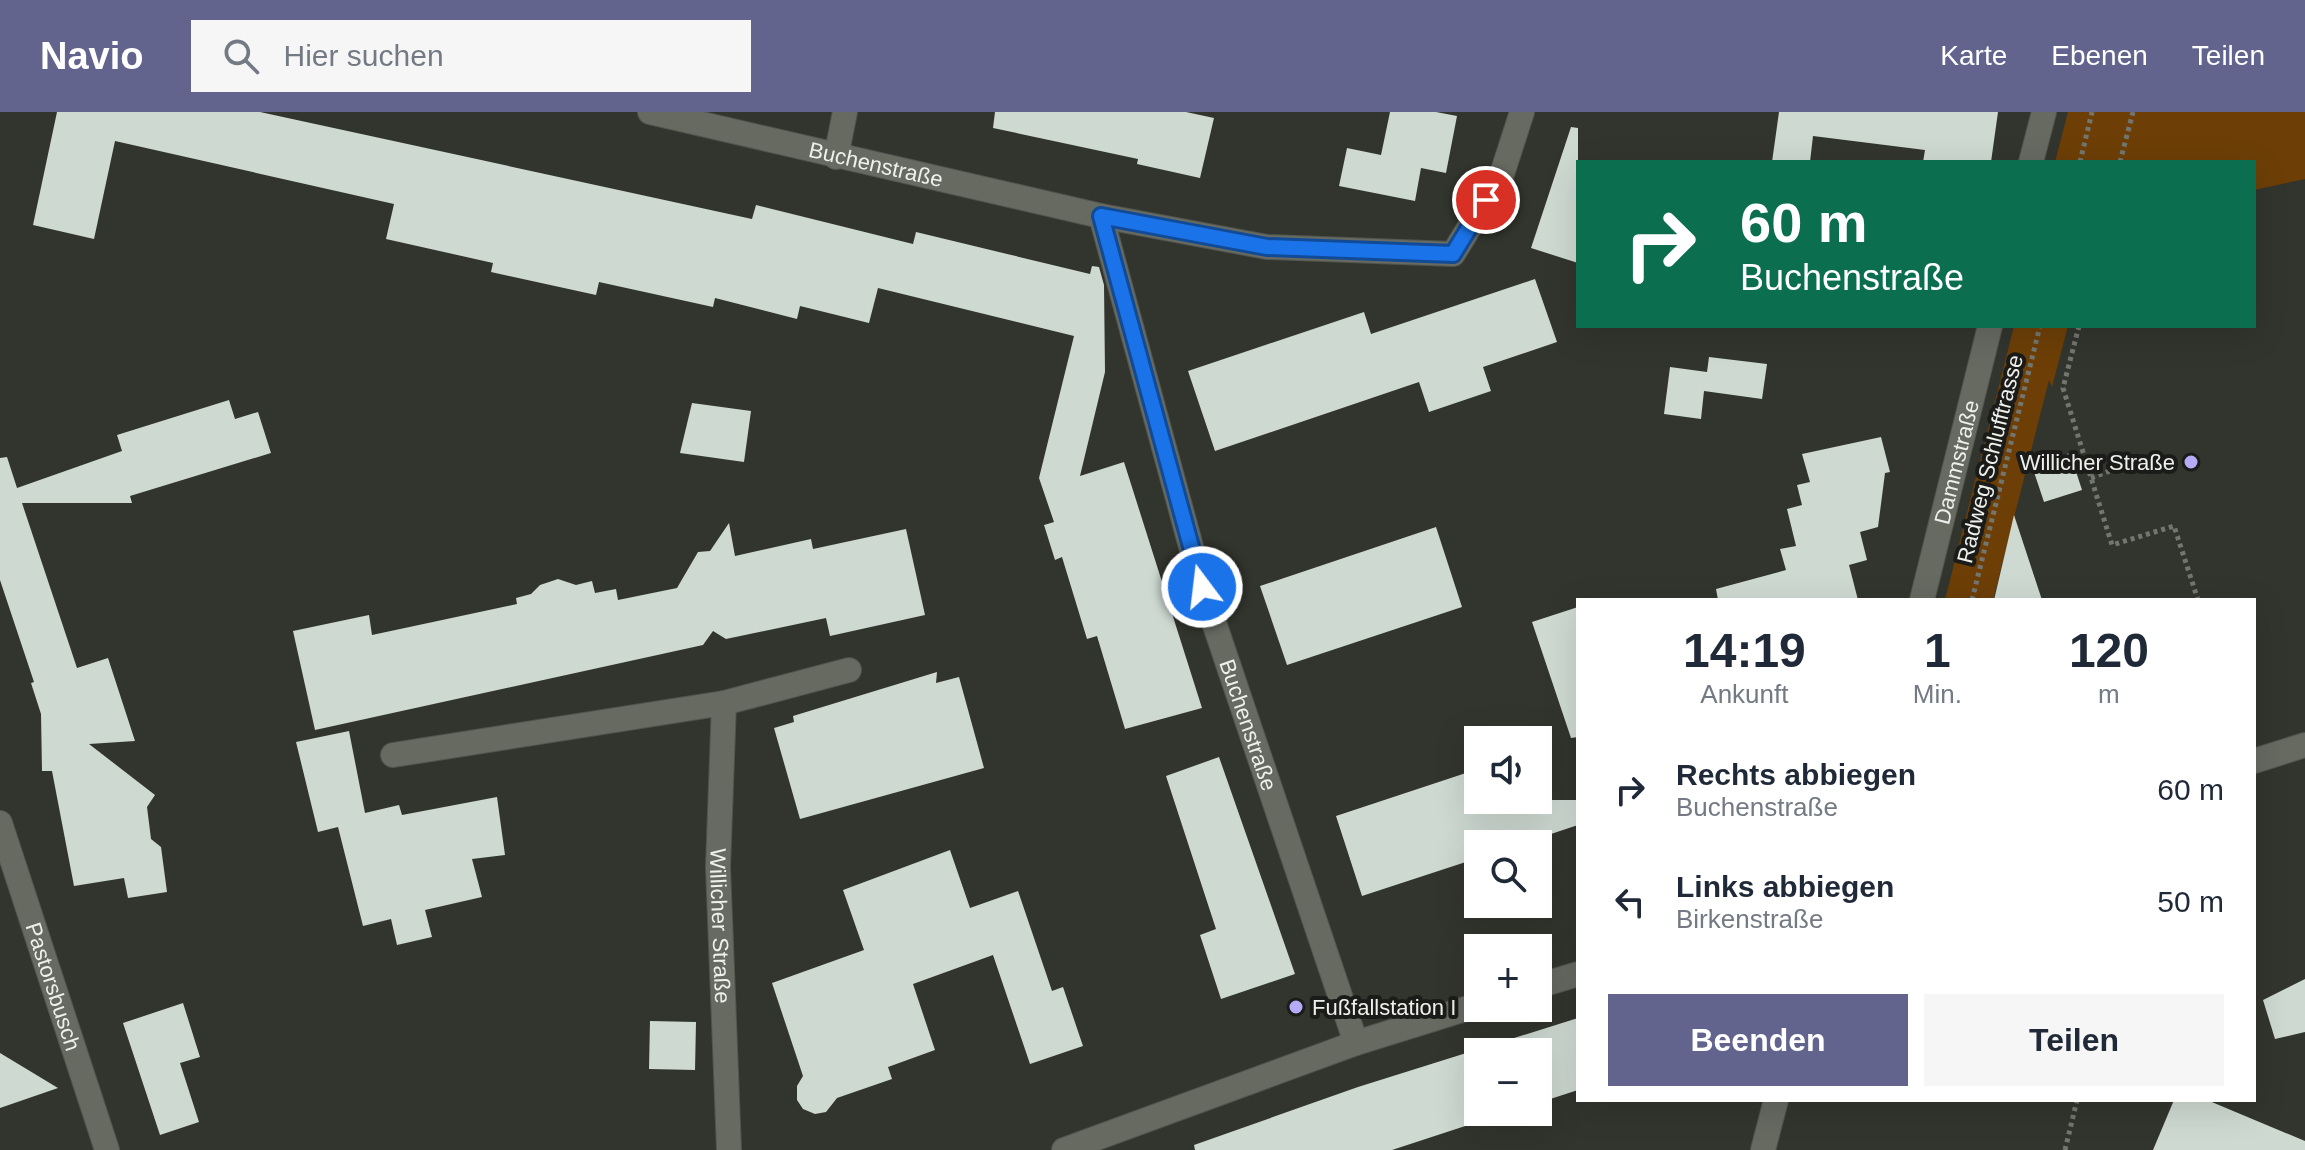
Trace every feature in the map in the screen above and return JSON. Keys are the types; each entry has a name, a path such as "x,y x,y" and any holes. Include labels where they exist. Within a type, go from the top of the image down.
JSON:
{"street":[{"name":"Buchenstraße","path":"650,112 1101,216 1267,247 1453,254 1502,174 1522,112"},
{"path":"836,157 845,112"},
{"path":"2032,160 2044,112"},
{"name":"Buchenstraße","path":"1101,216 1202,587 1356,1043"},
{"name":"Dammstraße","path":"1922,598 1990,328"},
{"path":"393,755 724,703 849,670"},
{"name":"Willicher Straße","path":"724,703 718,867 729,1150"},
{"path":"2256,760 2305,745"},
{"name":"Pastorsbusch","path":"0,823 107,1150"},
{"path":"1552,982 1576,975"},
{"path":"1064,1150 1356,1043 1464,1009"},
{"path":"1763,1150 1775,1102"}],"path":[{"path":"2080,160 2092,112"},
{"path":"2121,160 2133,112"},
{"name":"Radweg Schlufftrasse","path":"1972,598 2040,328"},
{"path":"2078,328 2063,388 2112,545 2174,526 2197,598"},
{"path":"2091,478 2136,461"},
{"path":"2065,1150 2077,1102"}],"shaded area":[{"path":"2068,112 2305,112 2305,179 2256,190 2256,160 2056,160"},
{"path":"2013,328 2067,328 2052,387 2049,380 1994,598 1946,598"}],"building":[{"path":"57,112 260,112 752,219 756,205 913,244 916,232 1090,274 1092,266 1099,267 1104,285 1105,372 1080,476 1124,462 1202,708 1125,729 1097,636 1087,639 1062,557 1055,560 1044,525 1054,522 1039,478 1074,336 878,288 869,323 800,306 797,319 715,298 713,307 599,282 596,295 491,272 493,263 386,239 394,204 115,141 94,239 33,225"},
{"path":"995,112 1186,112 1214,118 1200,178 1137,164 1138,159 993,128"},
{"path":"1390,112 1436,112 1457,116 1446,173 1421,168 1415,201 1339,186 1347,148 1381,155"},
{"path":"1779,112 1998,112 1991,160 1923,160 1925,150 1813,136 1810,160 1772,160"},
{"path":"1571,127 1578,128 1576,262 1531,248"},
{"path":"1535,279 1557,342 1483,367 1491,391 1429,412 1419,382 1215,451 1188,371 1364,312 1371,334"},
{"path":"1709,357 1767,364 1762,399 1704,391 1701,419 1664,414 1670,367 1707,372"},
{"path":"229,400 235,419 258,412 271,453 130,496 132,503 22,503 77,668 108,658 135,741 89,744 155,795 147,807 151,839 161,847 167,892 128,898 124,878 74,886 52,771 42,771 41,714 31,683 34,682 0,580 0,458 7,457 17,488 122,451 117,435"},
{"path":"692,403 751,411 744,462 680,453"},
{"path":"1881,437 1890,472 1885,473 1878,527 1860,532 1867,560 1849,565 1857,598 1718,598 1716,589 1786,570 1780,549 1796,546 1787,509 1802,505 1797,485 1810,482 1802,454"},
{"path":"2070,453 2082,490 2044,502 2032,466"},
{"path":"2014,515 2041,598 1994,598"},
{"path":"729,523 735,556 811,539 813,549 906,529 925,615 830,636 826,618 726,639 713,631 703,645 315,730 293,631 369,615 372,635 517,604 516,598 531,594 540,585 558,579 576,585 592,581 595,593 616,589 618,600 677,588 698,552 710,551"},
{"path":"1436,527 1462,607 1287,665 1260,586"},
{"path":"1576,608 1576,737 1571,738 1532,622"},
{"path":"937,672 936,683 959,677 984,768 800,819 774,728 794,722 793,716"},
{"path":"349,731 365,813 399,805 402,815 497,797 505,855 472,859 482,897 425,910 432,937 397,945 391,919 363,926 338,827 318,832 296,742"},
{"path":"1219,757 1295,974 1221,999 1200,935 1216,929 1166,776"},
{"path":"1464,774 1464,814 1552,814 1552,800 1576,800 1576,826 1552,834 1552,830 1464,830 1464,863 1362,896 1336,816"},
{"path":"950,850 970,908 1018,891 1052,991 1063,987 1083,1046 1030,1064 993,955 913,984 935,1050 888,1067 892,1079 837,1098 826,1112 815,1114 803,1109 797,1100 797,1086 803,1076 772,983 864,950 843,890"},
{"path":"2305,979 2305,1032 2275,1039 2263,1000"},
{"path":"183,1003 200,1057 180,1063 199,1122 160,1135 123,1023"},
{"path":"1576,1019 1576,1091 1552,1098 1552,1038 1514,1038"},
{"path":"650,1021 696,1022 695,1070 649,1069"},
{"path":"0,1053 58,1088 0,1108"},
{"path":"1464,1054 1465,1126 1392,1150 1195,1150 1194,1145 1358,1087"},
{"path":"2173,1102 2212,1102 2305,1141 2305,1150 2153,1150"}],"place":[{"name":"Willicher Straße","path":"2191,462"},
{"name":"Fußfallstation I","path":"1296,1007"}],"route":[{"path":"1202,587 1101,216 1267,247 1453,254 1486,200"}]}
